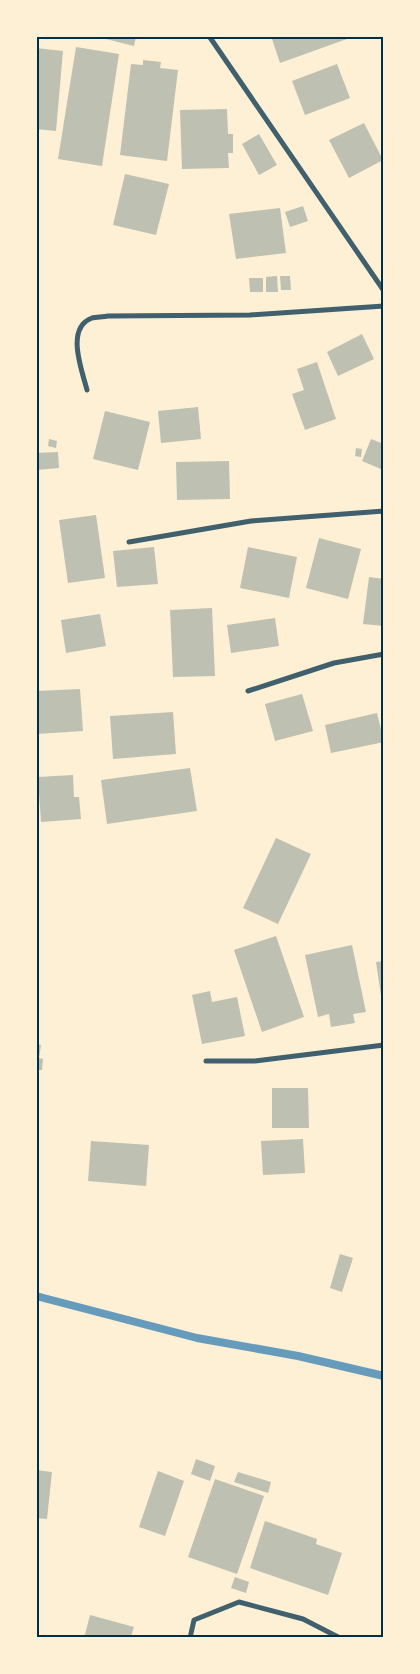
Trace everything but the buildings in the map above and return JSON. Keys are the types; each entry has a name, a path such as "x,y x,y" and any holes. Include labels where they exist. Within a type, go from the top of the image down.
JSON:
{"street":[{"path":"209,36 384,291"},
{"path":"87,390 76,340 79,328 91,318 108,316 250,315 384,306"},
{"path":"128,542 251,521 384,511"},
{"path":"248,691 334,663 384,654"},
{"path":"206,1061 255,1061 384,1045"},
{"path":"190,1638 194,1620 239,1602 303,1619 340,1638"}],"waterway":[{"path":"36,1296 197,1338 298,1356 384,1376"}]}
